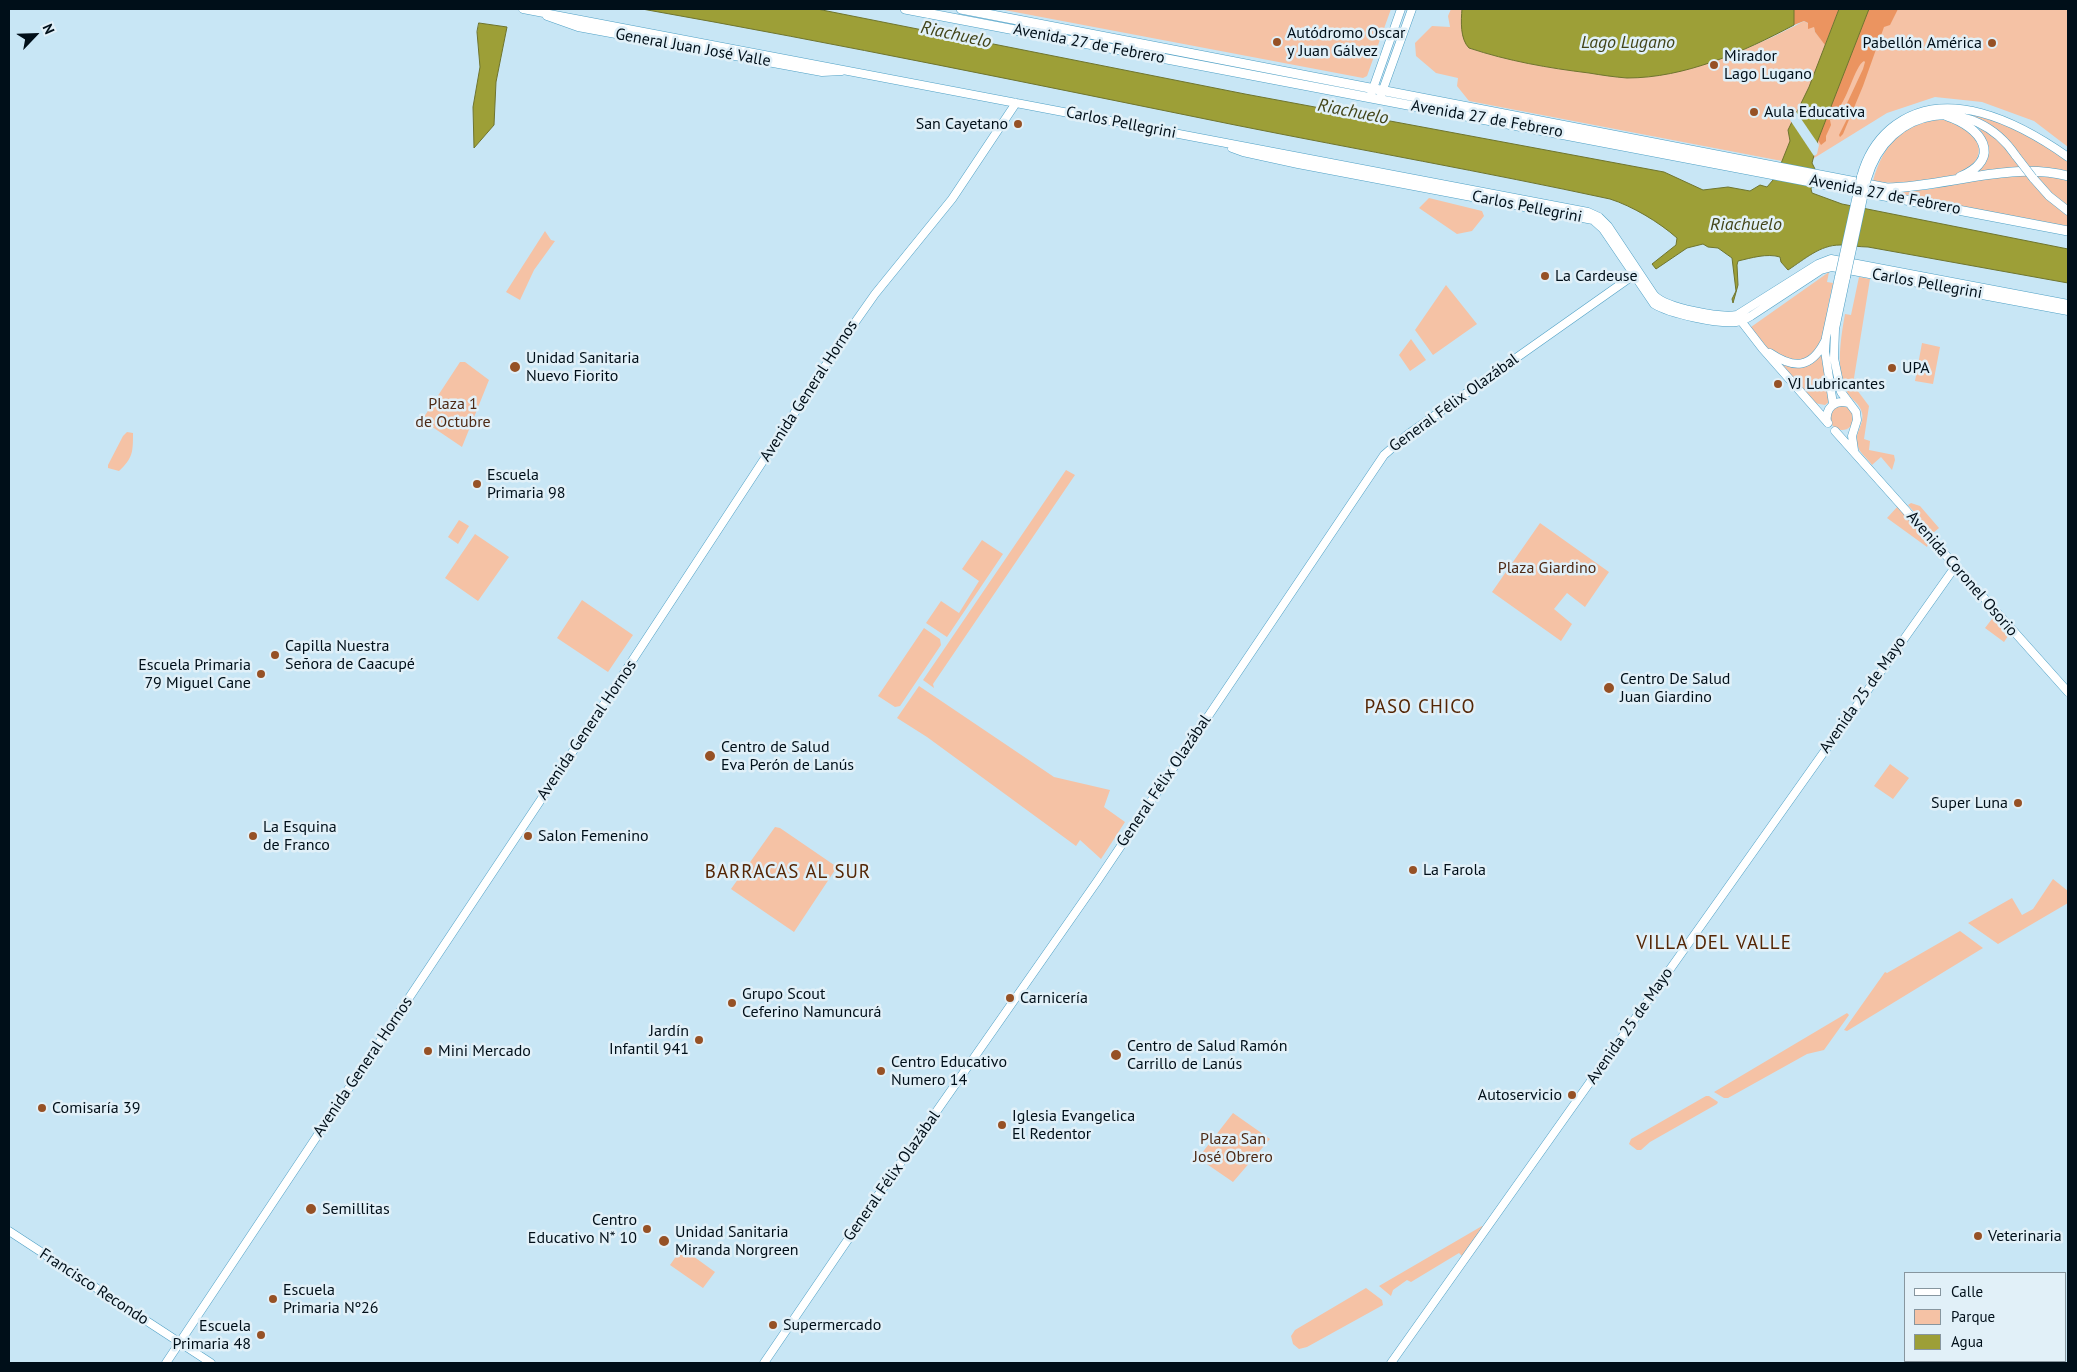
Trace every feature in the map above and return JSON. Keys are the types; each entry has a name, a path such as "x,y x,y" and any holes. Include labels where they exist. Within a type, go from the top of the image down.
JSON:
{"main road":[{"name":"General Juan José Valle","path":"523,9 851,70 1016,103"},
{"name":"Avenida 27 de Febrero","path":"906,9 1380,99 1768,169"},
{"name":"Avenida 27 de Febrero","path":"962,9 1383,90 2068,231"},
{"path":"1370,97 1401,9"},
{"path":"1380,99 1412,9"},
{"name":"Carlos Pellegrini","path":"1016,103 1227,144 1233,149 1243,152 1593,220 1603,229 1635,273 1649,299 1661,309 1722,322 1751,316 1821,270 1828,268 2068,311"},
{"name":"Avenida General Hornos","path":"166,1363 638,653 837,348 875,294 952,199 1016,103"},
{"path":"1762,348 1786,362 1802,363 1818,354 1826,338 1872,150 1887,132 1902,120 1918,113 1936,109 1963,109 2004,120 2034,134 2068,157"},
{"path":"1947,116 1966,123 1977,132 1984,151 1981,161 1973,170 1948,182"},
{"path":"1864,178 1877,154 1898,131 1921,120 1947,116 1968,118 1983,124 2002,137 2049,196 2068,211"},
{"name":"Avenida 27 de Febrero","path":"1814,178 1887,188 1909,187 2020,171 2049,172 2068,176"},
{"name":"Carlos Pellegrini","path":"1739,318 1818,264 1831,259 2068,304"},
{"name":"General Félix Olazábal","path":"764,1363 883,1188 1098,880 1384,455 1406,435 1635,273"},
{"path":"1842,277 1834,358 1839,385 1848,403 1856,412 1852,443 1856,455"},
{"path":"1739,318 1762,348 1835,431 1849,431 1855,424"},
{"path":"1826,338 1826,357 1832,405 1827,414 1828,423"},
{"path":"1806,398 1818,405 1832,405 1840,402 1848,403"},
{"name":"Avenida Coronel Osorio","path":"1835,431 2068,692"},
{"name":"Avenida 25 de Mayo","path":"1391,1363 1955,567"},
{"name":"Francisco Recondo","path":"9,1230 210,1363"}],"green space":[{"name":"Autódromo Oscar y Juan Gálvez","path":"999,9 1391,9 1367,76 1363,78"},
{"path":"1451,9 1462,9 1462,31 1469,48 1530,64 1624,77 1675,71 1720,59 1763,42 1804,21 1814,27 1815,32 1825,44 1839,9 2068,9 2068,147 2034,121 1982,102 1935,97 1887,113 1811,160 1782,161 1469,101 1457,86 1458,78 1436,73 1416,56 1415,43 1432,26 1450,27 1448,16"},
{"path":"1963,112 2011,125 2068,158 2068,173 2029,168 2008,141 1993,127"},
{"path":"1943,119 1962,124 1973,131 1977,140 1979,154 1972,165 1955,175 1932,180 1907,183 1873,181 1883,156 1897,138 1917,125"},
{"path":"1970,122 1986,130 1999,140 2020,167 1971,174 1986,141 1979,128"},
{"path":"2035,175 2068,180 2068,207 2049,192"},
{"path":"1996,176 2027,176 2068,214 2068,227 1878,191 1926,190"},
{"path":"1429,198 1482,211 1484,216 1472,231 1457,234 1419,208"},
{"path":"545,231 551,240 555,241 534,270 520,300 506,292"},
{"path":"1829,272 1827,282 1833,283 1827,311 1829,312 1823,335 1813,354 1797,362 1786,360 1773,353 1751,330 1751,327"},
{"path":"1859,277 1870,279 1854,378 1857,390 1869,406 1864,439 1870,441 1869,450 1894,455 1895,460 1892,470 1881,457 1872,465 1859,449 1857,434 1862,422 1862,413 1847,392 1841,374 1840,353 1845,314 1851,315"},
{"path":"1446,285 1477,324 1433,355 1415,330"},
{"path":"1411,339 1426,360 1410,371 1399,355"},
{"path":"1922,343 1940,347 1933,384 1915,381"},
{"path":"1823,352 1830,401 1825,405 1814,403 1779,363 1795,367 1818,358"},
{"name":"Plaza 1 de Octubre","path":"460,362 465,362 489,380 462,447 422,420"},
{"path":"1842,406 1850,410 1854,418 1850,426 1842,430 1834,426 1830,418 1834,410"},
{"path":"127,432 133,433 130,458 119,471 108,468 123,436"},
{"path":"1066,470 1075,475 933,684 934,688 923,680"},
{"path":"1911,503 1920,506 1939,528 1933,533 1908,505"},
{"path":"1898,506 1929,542 1927,547 1887,518"},
{"path":"459,520 469,526 458,544 448,537"},
{"name":"Plaza Giardino","path":"1540,523 1609,572 1585,607 1567,593 1554,609 1572,624 1561,641 1492,592"},
{"path":"475,534 509,557 478,601 445,578"},
{"path":"982,540 1003,554 947,637 926,623 941,601 959,613 979,581 962,569"},
{"path":"582,600 633,635 608,672 557,638"},
{"path":"1995,615 2010,633 2004,642 1985,628"},
{"path":"924,628 940,639 941,645 900,706 895,707 878,696"},
{"path":"919,686 1054,777 1110,790 1104,807 1125,822 1101,859 1080,840 1076,846 927,737 897,718"},
{"path":"1890,764 1909,778 1893,799 1874,786"},
{"path":"775,827 780,828 837,867 794,932 731,889"},
{"path":"2053,879 2068,891 2068,903 1998,944 1968,923 2012,898 2022,915 2033,909"},
{"path":"1960,931 1983,948 1847,1031 1844,1030 1885,972 1887,973"},
{"path":"1847,1013 1849,1015 1824,1050 1807,1054 1728,1098 1724,1098 1714,1092"},
{"path":"1706,1096 1718,1102 1717,1104 1650,1142 1641,1150 1637,1150 1629,1144 1631,1139"},
{"name":"Plaza San José Obrero","path":"1233,1113 1270,1139 1233,1182 1198,1158"},
{"path":"1484,1226 1462,1256 1459,1253 1411,1282 1407,1280 1393,1290 1391,1296 1379,1286"},
{"path":"682,1248 715,1272 703,1288 670,1265"},
{"path":"1366,1288 1382,1300 1383,1305 1307,1347 1299,1349 1293,1344 1291,1336 1295,1330"}],"shaded area":[{"path":"1794,9 1839,9 1825,45 1815,32 1814,27 1808,29 1808,23 1804,21 1794,25"},
{"path":"1869,9 1898,9 1890,25 1884,27 1863,86 1843,134 1840,137 1839,135 1847,119 1842,114 1863,69 1864,61 1857,69 1843,101 1835,112 1836,117 1830,120 1831,125 1826,141 1821,145 1818,140"}],"water":[{"name":"Riachuelo","path":"642,9 817,9 1245,94 1664,172 1703,190 1728,187 1750,191 1760,185 1767,187 1773,180 1790,141 1788,130 1809,87 1839,9 1869,9 1818,140 1812,163 1815,169 1812,193 1842,204 2068,249 2068,283 1868,247 1840,245 1819,250 1788,270 1781,262 1780,257 1775,256 1759,256 1738,261 1738,285 1733,303 1732,299 1736,291 1732,258 1718,248 1708,247 1703,244 1687,248 1656,269 1652,264 1676,245 1677,238 1645,215 1610,199 1013,80"},
{"name":"Lago Lugano","path":"1462,9 1794,9 1794,25 1755,45 1713,62 1670,74 1627,78 1528,64 1469,48 1464,40 1461,24"},
{"path":"479,23 507,27 496,82 494,125 474,148 473,107 480,67 477,32"}],"pier":[{"path":"1795,110 1819,145 1817,154 1814,156 1790,120"}],"place":[{"name":"Autódromo Oscar y Juan Gálvez","path":"1277,42"},
{"name":"Pabellón América","path":"1992,43"},
{"name":"Mirador Lago Lugano","path":"1714,65"},
{"name":"Aula Educativa","path":"1754,112"},
{"name":"San Cayetano","path":"1018,124"},
{"name":"La Cardeuse","path":"1545,276"},
{"name":"Unidad Sanitaria Nuevo Fiorito","path":"515,367"},
{"name":"UPA","path":"1892,368"},
{"name":"VJ Lubricantes","path":"1778,384"},
{"name":"Escuela Primaria 98","path":"477,484"},
{"name":"Capilla Nuestra Señora de Caacupé","path":"275,655"},
{"name":"Escuela Primaria 79 Miguel Cane","path":"261,674"},
{"name":"Centro De Salud Juan Giardino","path":"1609,688"},
{"name":"Centro de Salud Eva Perón de Lanús","path":"710,756"},
{"name":"Super Luna","path":"2018,803"},
{"name":"La Esquina de Franco","path":"253,836"},
{"name":"Salon Femenino","path":"528,836"},
{"name":"La Farola","path":"1413,870"},
{"name":"Carnicería","path":"1010,998"},
{"name":"Grupo Scout Ceferino Namuncurá","path":"732,1003"},
{"name":"Jardín Infantil 941","path":"699,1040"},
{"name":"Mini Mercado","path":"428,1051"},
{"name":"Centro de Salud Ramón Carrillo de Lanús","path":"1116,1055"},
{"name":"Centro Educativo Numero 14","path":"881,1071"},
{"name":"Autoservicio","path":"1572,1095"},
{"name":"Comisaría 39","path":"42,1108"},
{"name":"Iglesia Evangelica El Redentor","path":"1002,1125"},
{"name":"Semillitas","path":"311,1209"},
{"name":"Centro Educativo N* 10","path":"647,1229"},
{"name":"Veterinaria","path":"1978,1236"},
{"name":"Unidad Sanitaria Miranda Norgreen","path":"664,1241"},
{"name":"Escuela Primaria Nº26","path":"273,1299"},
{"name":"Supermercado","path":"773,1325"},
{"name":"Escuela Primaria 48","path":"261,1335"}],"district":[{"name":"PASO CHICO","path":"1420,708"},
{"name":"BARRACAS AL SUR","path":"788,873"},
{"name":"VILLA DEL VALLE","path":"1714,944"}]}
